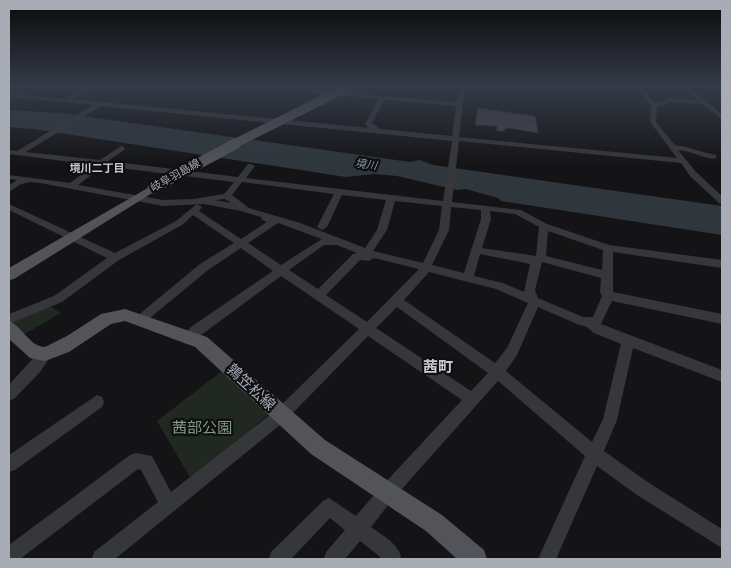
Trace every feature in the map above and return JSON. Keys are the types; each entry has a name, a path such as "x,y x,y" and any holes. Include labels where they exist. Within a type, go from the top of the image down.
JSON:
{"main road":[{"name":"岐阜羽島線","path":"9,275 134,198 198,162 295,114"},
{"name":"鶉笠松線","path":"45,354 108,318 125,315 201,342 318,447 434,523 474,559"},
{"path":"9,328 38,354 45,354"}],"street":[{"path":"18,153 84,114"},
{"path":"198,114 682,161"},
{"path":"374,114 368,124 378,131"},
{"path":"101,559 281,415 423,273 444,230 459,114"},
{"path":"654,114 653,122 682,161 722,201"},
{"path":"71,186 121,148"},
{"path":"673,148 691,149 703,155 713,157"},
{"path":"9,152 391,198 447,201 518,212 544,226 608,248 722,264"},
{"path":"9,319 58,298 115,257 179,223 198,204 227,196 251,166"},
{"path":"9,177 40,180 162,204 198,204 246,210 301,226 380,256 499,286 534,302 590,323 598,329 722,376"},
{"path":"9,189 18,182 40,180"},
{"path":"322,228 339,192"},
{"path":"227,196 246,210 274,222 322,228 370,248 380,256"},
{"path":"370,248 382,230 391,198"},
{"path":"198,204 241,243 473,400"},
{"path":"9,207 115,257"},
{"path":"468,277 486,219 486,207"},
{"path":"140,320 204,267 274,222"},
{"path":"301,226 322,242"},
{"path":"333,559 387,493 498,372 512,351 534,302 529,290 538,259 544,226"},
{"path":"189,337 195,330 322,242 339,242"},
{"path":"608,248 606,292 610,296 722,319"},
{"path":"476,250 538,259 606,275"},
{"path":"319,295 357,256 393,259"},
{"path":"590,323 598,320 607,298 610,296"},
{"path":"397,301 498,372 596,455 642,489 722,539"},
{"path":"547,559 596,455 610,420 628,341"},
{"path":"9,394 35,368 45,354"},
{"path":"9,464 97,402"},
{"path":"9,556 136,461 146,462 169,505"},
{"path":"278,559 330,507 386,549 392,556 390,559"}],"green space":[{"path":"48,305 61,313 23,335 10,322"},
{"name":"茜部公園","path":"222,371 270,413 191,479 157,421"}],"water":[{"name":"境川","path":"9,114 65,114 410,162 420,160 433,165 722,206 722,235 501,201 498,198 466,189 457,190 397,176 374,174 346,177 34,129 9,127"}],"building":[{"path":"477,114 517,114 535,116 538,133 509,128 504,129 505,131 497,131 497,126 475,125"}],"district":[{"name":"境川二丁目","path":"97,168"},
{"name":"茜町","path":"438,367"}]}
